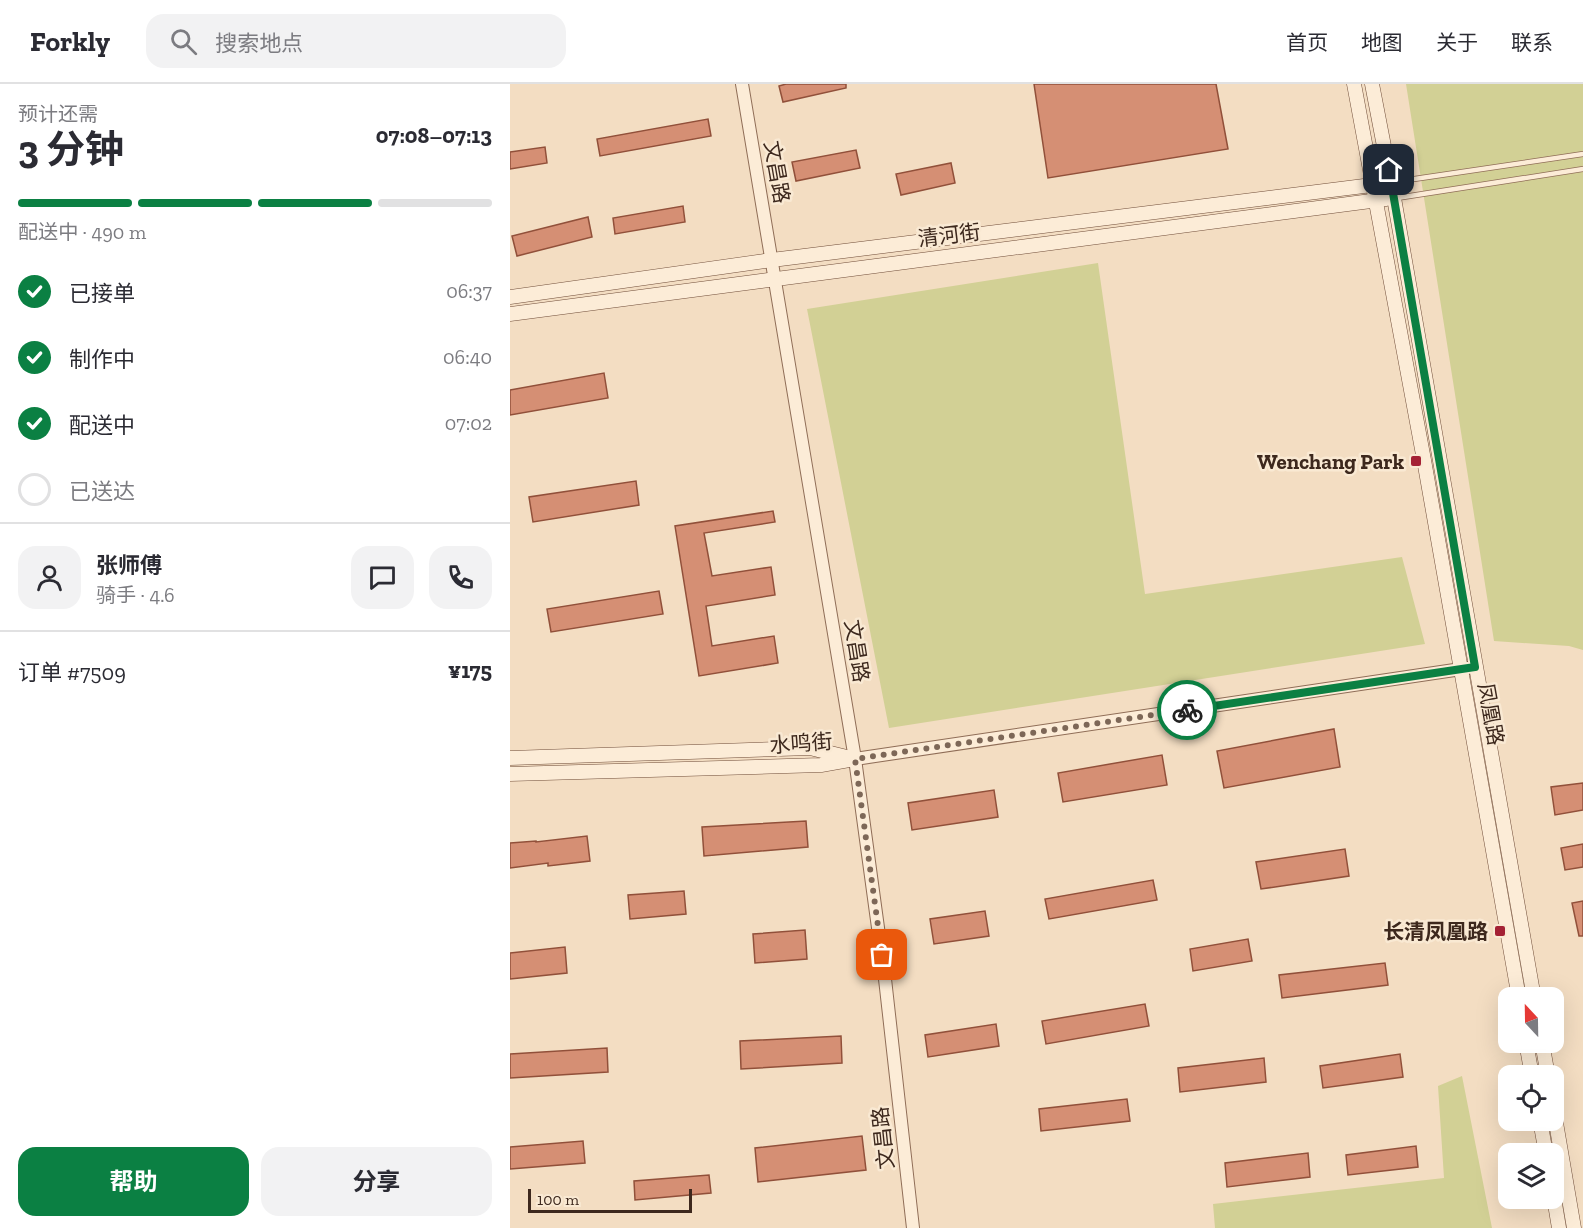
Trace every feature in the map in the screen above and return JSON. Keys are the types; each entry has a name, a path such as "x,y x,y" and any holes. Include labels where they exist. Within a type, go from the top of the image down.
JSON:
{"main road":[{"name":"凤凰路","path":"1354,84 1532,987"},
{"name":"凤凰路","path":"1372,84 1394,198 1517,987"},
{"name":"清河街","path":"510,297 772,260 1391,183"},
{"name":"清河街","path":"510,314 1394,198"},
{"name":"水鸣街","path":"510,758 810,748 855,759"},
{"name":"水鸣街","path":"510,774 821,765 855,759"},
{"path":"1557,1131 1574,1228"},
{"path":"1556,1209 1559,1228"}],"street":[{"name":"文昌路","path":"742,84 855,759 885,979 913,1228"},
{"path":"855,759 1468,668"}],"lane":[{"path":"1391,183 1583,154"},
{"path":"1394,198 1583,169"}],"shaded area":[{"path":"1406,84 1583,84 1583,650 1569,646 1494,641"},
{"path":"1098,263 1145,594 1402,557 1425,644 889,728 807,309"},
{"path":"1462,1076 1492,1228 1215,1228 1213,1204 1444,1178 1438,1086"}],"building":[{"path":"846,84 846,88 783,102 779,86"},
{"path":"1034,84 1216,84 1228,149 1048,178"},
{"path":"708,119 711,136 600,156 597,139"},
{"path":"545,147 547,163 510,169 510,152"},
{"path":"856,150 860,168 796,181 792,162"},
{"path":"951,163 955,183 901,195 896,174"},
{"path":"683,206 685,222 615,234 613,218"},
{"path":"588,217 592,237 517,256 512,236"},
{"path":"604,373 608,398 510,415 510,390"},
{"path":"636,481 639,505 533,522 529,497"},
{"path":"773,511 775,522 704,533 712,576 771,567 775,595 706,606 712,646 774,636 778,663 699,676 675,526"},
{"path":"659,591 663,614 551,632 547,609"},
{"path":"1334,729 1340,767 1224,788 1217,751"},
{"path":"1162,755 1167,785 1063,802 1058,773"},
{"path":"1583,783 1583,810 1555,815 1551,787"},
{"path":"994,790 998,817 912,830 908,803"},
{"path":"806,821 808,847 704,856 702,827"},
{"path":"587,836 590,861 510,868 510,843"},
{"path":"1583,844 1583,867 1565,870 1561,848"},
{"path":"1345,849 1349,876 1261,889 1256,862"},
{"path":"1153,880 1157,900 1049,919 1045,899"},
{"path":"684,891 686,914 630,919 628,895"},
{"path":"1583,901 1583,936 1579,936 1572,903"},
{"path":"985,911 989,936 934,944 930,919"},
{"path":"805,930 807,959 755,963 753,934"},
{"path":"1248,939 1252,961 1193,971 1190,949"},
{"path":"565,947 567,973 510,979 510,953"},
{"path":"1385,963 1388,985 1282,998 1279,975"},
{"path":"1145,1004 1149,1026 1046,1044 1042,1021"},
{"path":"996,1024 999,1046 928,1057 925,1035"},
{"path":"841,1036 842,1063 741,1069 740,1041"},
{"path":"607,1048 608,1072 510,1078 510,1054"},
{"path":"1400,1054 1403,1077 1323,1088 1320,1066"},
{"path":"1264,1058 1266,1082 1180,1092 1178,1068"},
{"path":"1127,1099 1130,1121 1041,1131 1039,1109"},
{"path":"862,1136 866,1170 758,1182 755,1148"},
{"path":"583,1141 585,1163 510,1169 510,1147"},
{"path":"1416,1146 1418,1167 1348,1175 1346,1155"},
{"path":"1308,1153 1310,1177 1227,1187 1225,1163"},
{"path":"709,1175 711,1193 635,1200 634,1181"}],"way so far":[{"path":"882,955 855,759 1187,710"}],"place":[{"name":"Wenchang Park","path":"1416,461"},
{"name":"长清凤凰路","path":"1500,931"}],"route":[{"path":"1187,710 1475,667 1389,170"}]}
